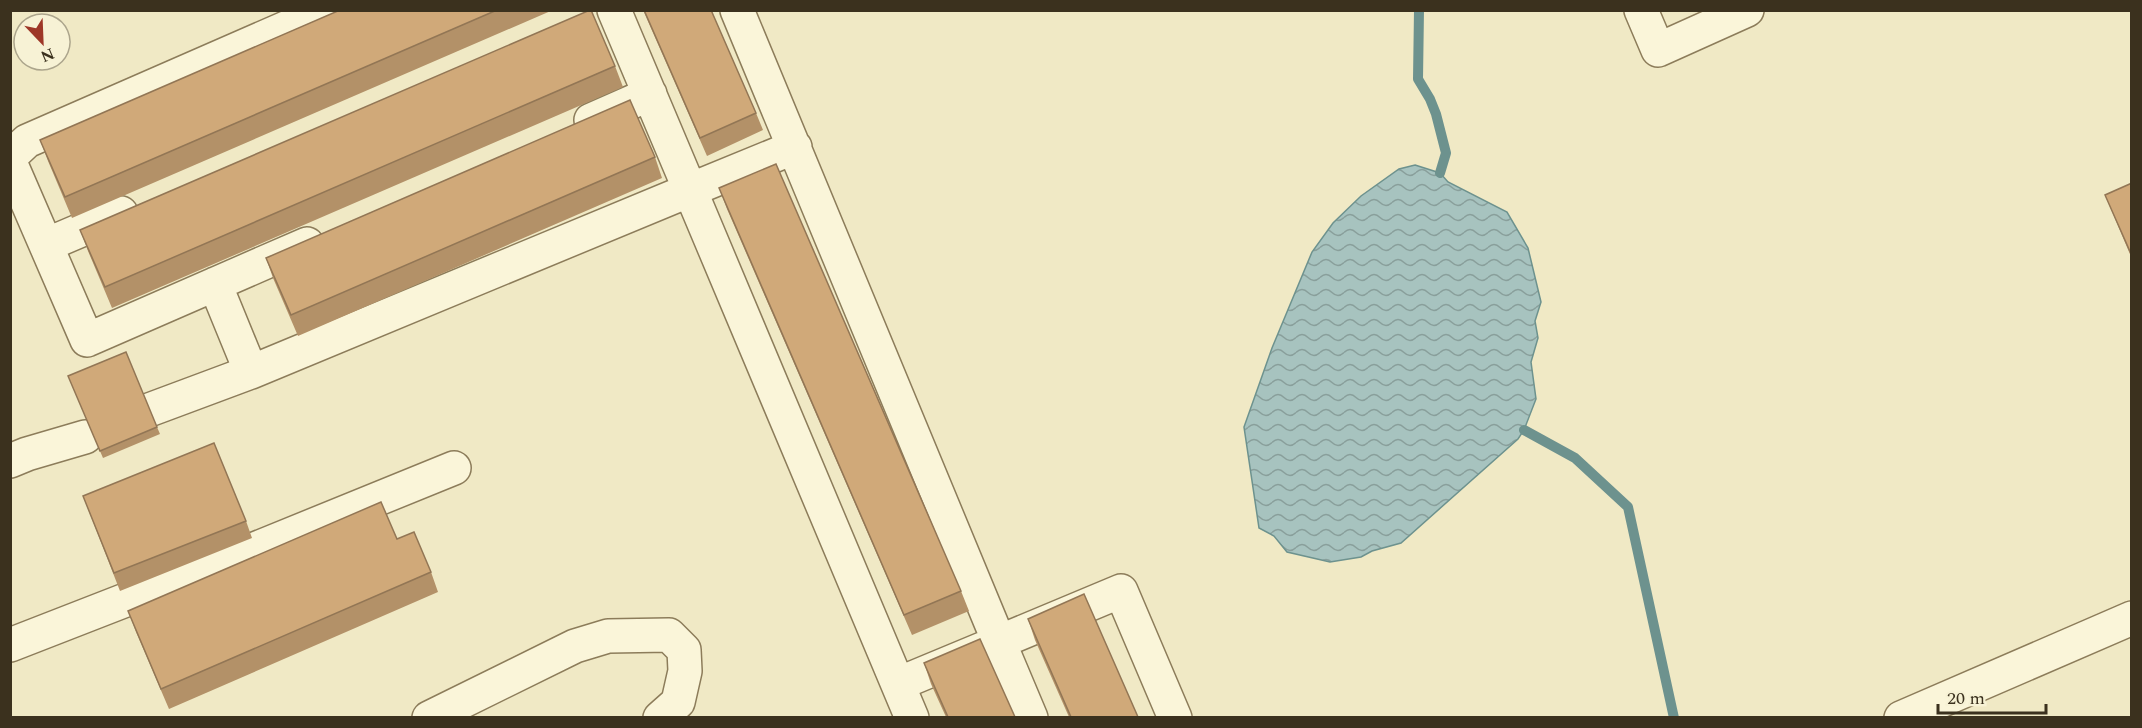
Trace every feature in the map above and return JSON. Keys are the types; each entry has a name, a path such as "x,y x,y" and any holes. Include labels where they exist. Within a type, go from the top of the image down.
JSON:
{"street":[{"path":"10,157 27,141 327,10"},
{"path":"737,10 1031,717"},
{"path":"1641,10 1658,50 1747,10"},
{"path":"597,12 650,94 912,717"},
{"path":"563,132 650,94"},
{"path":"149,410 250,372 795,147"},
{"path":"10,162 87,340 334,232"},
{"path":"46,244 145,202"},
{"path":"214,284 250,372"},
{"path":"10,461 85,437"},
{"path":"10,645 454,468"},
{"path":"898,684 1121,591 1174,717"},
{"path":"1901,717 2132,618"},
{"path":"429,717 575,646 608,636 669,635 684,650 685,671 678,702 660,717"}],"water":[{"path":"1415,165 1440,173 1448,182 1507,212 1528,248 1541,302 1535,321 1538,338 1531,362 1536,399 1518,439 1401,543 1372,551 1361,557 1330,562 1287,552 1274,536 1259,528 1244,427 1272,348 1312,252 1333,223 1361,196 1399,169"}],"building":[{"path":"340,10 497,10 65,197 40,140"},
{"path":"591,10 615,66 105,287 80,230"},
{"path":"644,10 711,10 756,113 700,138"},
{"path":"630,100 655,157 291,315 266,258"},
{"path":"776,164 961,591 904,615 719,188"},
{"path":"2132,183 2132,256 2105,195"},
{"path":"126,352 157,427 100,451 68,376"},
{"path":"214,443 246,521 114,573 83,496"},
{"path":"381,502 397,539 414,532 431,572 161,689 128,611"},
{"path":"1084,594 1138,717 1071,717 1028,619"},
{"path":"980,639 1015,717 948,717 924,663"}],"waterway":[{"path":"1419,10 1418,79 1436,114 1446,153 1440,173"},
{"path":"1524,430 1575,458 1628,507 1674,718"}]}
